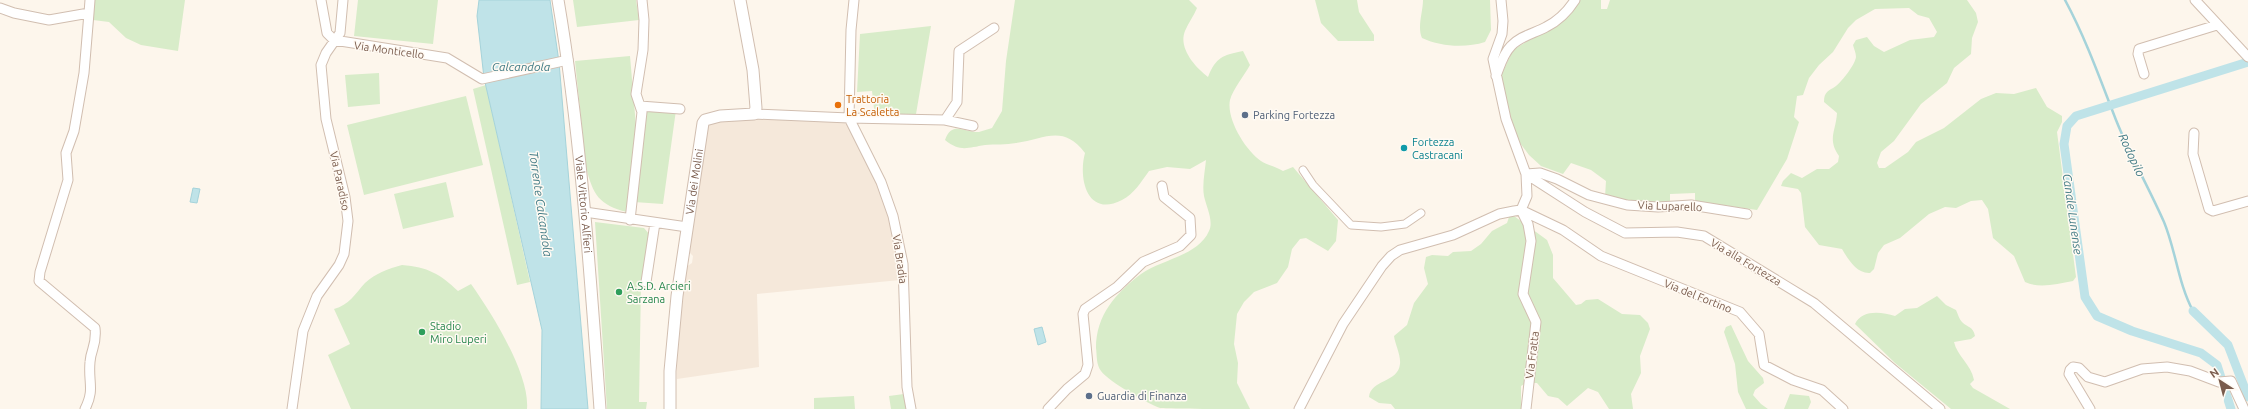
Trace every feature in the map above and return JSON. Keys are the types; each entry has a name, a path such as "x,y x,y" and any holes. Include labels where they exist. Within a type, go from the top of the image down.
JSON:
{"street":[{"path":"85,409 91,396 90,362 96,341 95,328 39,281 40,272 68,180 66,153 74,131 84,74 90,0"},
{"path":"321,0 326,33 334,40"},
{"name":"Via Monticello","path":"343,0 342,30 334,40 447,58 482,79 568,60"},
{"name":"Viale Vittorio Alfieri","path":"558,0 568,60 585,212 600,409"},
{"path":"630,220 642,112 636,94 643,50 644,20 642,0"},
{"path":"740,0 753,70 756,108 754,114 945,120 973,126"},
{"name":"Via Bradia","path":"854,0 851,30 849,118 879,175 893,216 903,264 907,387 911,409"},
{"path":"1299,409 1343,324 1382,266 1391,256 1400,250 1464,231 1499,214 1521,210 1527,196 1526,174 1506,119 1493,59 1502,34 1503,21 1501,0"},
{"path":"1496,78 1506,53 1511,45 1522,38 1548,26 1567,12 1575,0"},
{"path":"2195,0 2248,57"},
{"path":"0,8 14,14 49,20 89,13"},
{"path":"2144,74 2138,54 2140,49 2217,25"},
{"path":"945,120 957,102 959,51 994,28"},
{"name":"Via Paradiso","path":"292,409 303,331 317,296 339,265 344,254 348,221 345,197 326,119 321,76 321,64 334,40"},
{"path":"640,106 680,109"},
{"name":"Via dei Molini","path":"670,409 670,363 677,296 705,120 720,116 754,114"},
{"path":"2194,133 2193,154 2209,209 2213,211 2248,201"},
{"path":"1303,170 1313,185 1351,225 1381,227 1405,224 1421,213"},
{"name":"Via Luparello","path":"1526,174 1540,173 1557,179 1589,195 1627,205 1658,207 1691,205 1747,214"},
{"name":"Via alla Fortezza","path":"1526,174 1585,212 1626,233 1677,232 1704,236 1814,303 1940,409"},
{"path":"1048,409 1067,389 1085,374 1088,365 1083,314 1085,309 1117,287 1143,262 1180,246 1192,235 1190,218 1169,204 1164,197 1162,186"},
{"name":"Via Fratta","path":"1521,210 1528,224 1531,241 1523,294 1536,322 1526,409"},
{"name":"Via del Fortino","path":"1521,210 1563,230 1601,256 1740,312 1759,334 1764,365 1793,380 1822,390 1843,409"},
{"path":"585,212 630,220 687,227"},
{"path":"646,282 655,223"},
{"path":"2090,409 2069,374 2073,367 2078,367 2088,377 2105,382 2142,369 2167,367 2190,371 2222,382 2231,381 2244,409"}],"shaded area":[{"path":"748,119 840,121 847,124 875,174 890,219 900,280 757,294 759,367 677,379 676,351 686,267 692,263 693,256 689,252 706,129 710,121"}],"green space":[{"path":"94,0 185,0 178,51 141,45 126,38 109,22 93,20"},
{"path":"358,0 438,0 433,44 354,36"},
{"path":"573,0 636,0 639,20 577,27"},
{"path":"1015,0 1189,0 1197,8 1185,31 1183,37 1184,44 1189,57 1203,73 1208,77 1214,65 1221,58 1243,51 1250,65 1230,100 1231,116 1238,134 1249,150 1263,162 1283,171 1293,167 1338,220 1336,241 1328,251 1306,238 1300,239 1292,249 1288,267 1277,283 1254,292 1244,302 1237,314 1234,344 1238,363 1237,383 1250,409 1160,408 1146,402 1105,376 1099,369 1097,363 1096,348 1100,325 1109,306 1116,297 1141,274 1159,264 1188,252 1197,246 1209,231 1211,223 1203,192 1206,160 1190,169 1167,167 1149,171 1137,187 1122,200 1110,204 1100,204 1093,200 1084,184 1083,163 1085,153 1077,144 1069,139 1061,136 1053,136 1012,144 985,145 968,148 960,148 945,140 951,130 959,129 979,132 992,128 1002,111 1006,61"},
{"path":"1315,0 1357,0 1359,12 1374,35 1374,41 1338,41 1321,23"},
{"path":"1423,0 1490,0 1491,30 1485,42 1454,46 1429,41 1422,38 1420,24"},
{"path":"1580,0 1601,0 1601,9 1607,9 1610,0 1967,0 1976,13 1978,22 1972,38 1971,54 1954,68 1947,83 1921,104 1894,141 1881,152 1877,163 1879,168 1885,168 1908,152 1916,142 1944,128 1981,99 1996,93 2014,94 2036,88 2047,107 2062,116 2062,122 2057,132 2076,277 2073,281 2042,286 2025,282 2014,256 1993,238 1988,209 1982,200 1971,201 1956,208 1945,207 1929,214 1900,238 1884,245 1878,253 1874,269 1870,273 1865,273 1857,268 1842,249 1819,245 1805,227 1801,193 1798,189 1781,186 1783,181 1791,173 1802,178 1817,169 1829,169 1838,162 1839,156 1833,145 1833,135 1837,113 1824,102 1824,98 1826,93 1836,86 1848,73 1853,64 1856,57 1853,45 1856,40 1867,37 1874,46 1884,52 1910,40 1934,37 1937,32 1929,18 1918,15 1909,8 1875,9 1856,20 1848,28 1833,52 1819,65 1809,78 1803,95 1797,96 1794,117 1799,122 1787,159 1757,210 1695,201 1695,193 1670,194 1670,202 1627,202 1605,197 1606,181 1591,170 1571,163 1563,174 1541,166 1529,155 1517,139 1500,78 1513,50 1571,14"},
{"path":"931,26 916,114 875,117 872,91 857,92 860,34"},
{"path":"630,56 637,138 627,212 610,206 604,202 591,185 586,167 575,61"},
{"path":"379,73 380,104 348,107 345,75"},
{"path":"486,85 530,282 517,285 473,89"},
{"path":"466,96 483,165 364,195 347,125"},
{"path":"676,110 663,204 634,202 645,111"},
{"path":"446,182 454,217 403,229 394,194"},
{"path":"1514,216 1547,240 1553,255 1553,278 1576,305 1581,304 1586,300 1598,299 1622,314 1640,315 1648,323 1650,329 1640,356 1641,373 1631,394 1633,409 1609,409 1598,392 1588,388 1567,406 1558,398 1548,396 1537,383 1526,383 1521,386 1521,409 1395,409 1391,404 1379,403 1369,397 1374,387 1395,375 1398,370 1400,361 1394,336 1407,325 1414,303 1428,284 1424,268 1426,257 1432,255 1448,256 1453,252 1471,251 1481,244 1492,231 1507,223 1509,217"},
{"path":"595,222 644,228 650,235 641,284 639,402 647,402 646,409 607,409"},
{"name":"Stadio Miro Luperi","path":"402,265 433,272 458,291 471,284 489,310 516,361 526,395 527,409 351,409 328,355 350,344 334,309 348,302 365,283 373,277"},
{"path":"1937,296 1946,305 1956,310 1961,321 1972,329 1974,333 1975,336 1971,339 1954,342 1958,352 1972,374 1974,380 1970,384 1973,388 2010,409 1951,409 1895,363 1855,324 1858,319 1867,314 1884,313 1895,316 1905,309 1917,308"},
{"path":"1731,325 1748,361 1763,378 1764,383 1755,390 1753,395 1768,409 1746,409 1738,392 1735,364 1724,332 1726,327"},
{"path":"904,394 906,409 891,409 889,396"},
{"path":"1790,394 1809,396 1811,402 1808,409 1784,409"},
{"path":"854,396 855,409 814,409 814,398"}],"water":[{"name":"Calcandola","path":"479,0 550,0 559,62 588,409 541,409 542,330 484,78 477,16"},
{"path":"193,188 200,189 197,203 190,202"},
{"path":"1042,327 1046,342 1038,345 1034,329"}],"waterway":[{"name":"Rodopilo","path":"2065,0 2086,44 2121,133 2164,222 2180,278 2193,311"},
{"name":"Canale Lunense","path":"2231,409 2217,365 2201,353 2132,331 2097,316 2085,297 2064,144 2067,126 2076,116 2248,62"},
{"path":"2193,311 2228,345 2248,397"}],"place":[{"name":"Trattoria La Scaletta","path":"838,105"},
{"name":"Parking Fortezza","path":"1245,115"},
{"name":"Fortezza Castracani","path":"1404,148"},
{"name":"A.S.D. Arcieri Sarzana","path":"619,292"},
{"name":"Stadio Miro Luperi","path":"422,332"},
{"name":"Guardia di Finanza","path":"1089,396"}],"water label":[{"name":"Torrente Calcandola","path":"541,204"}]}
